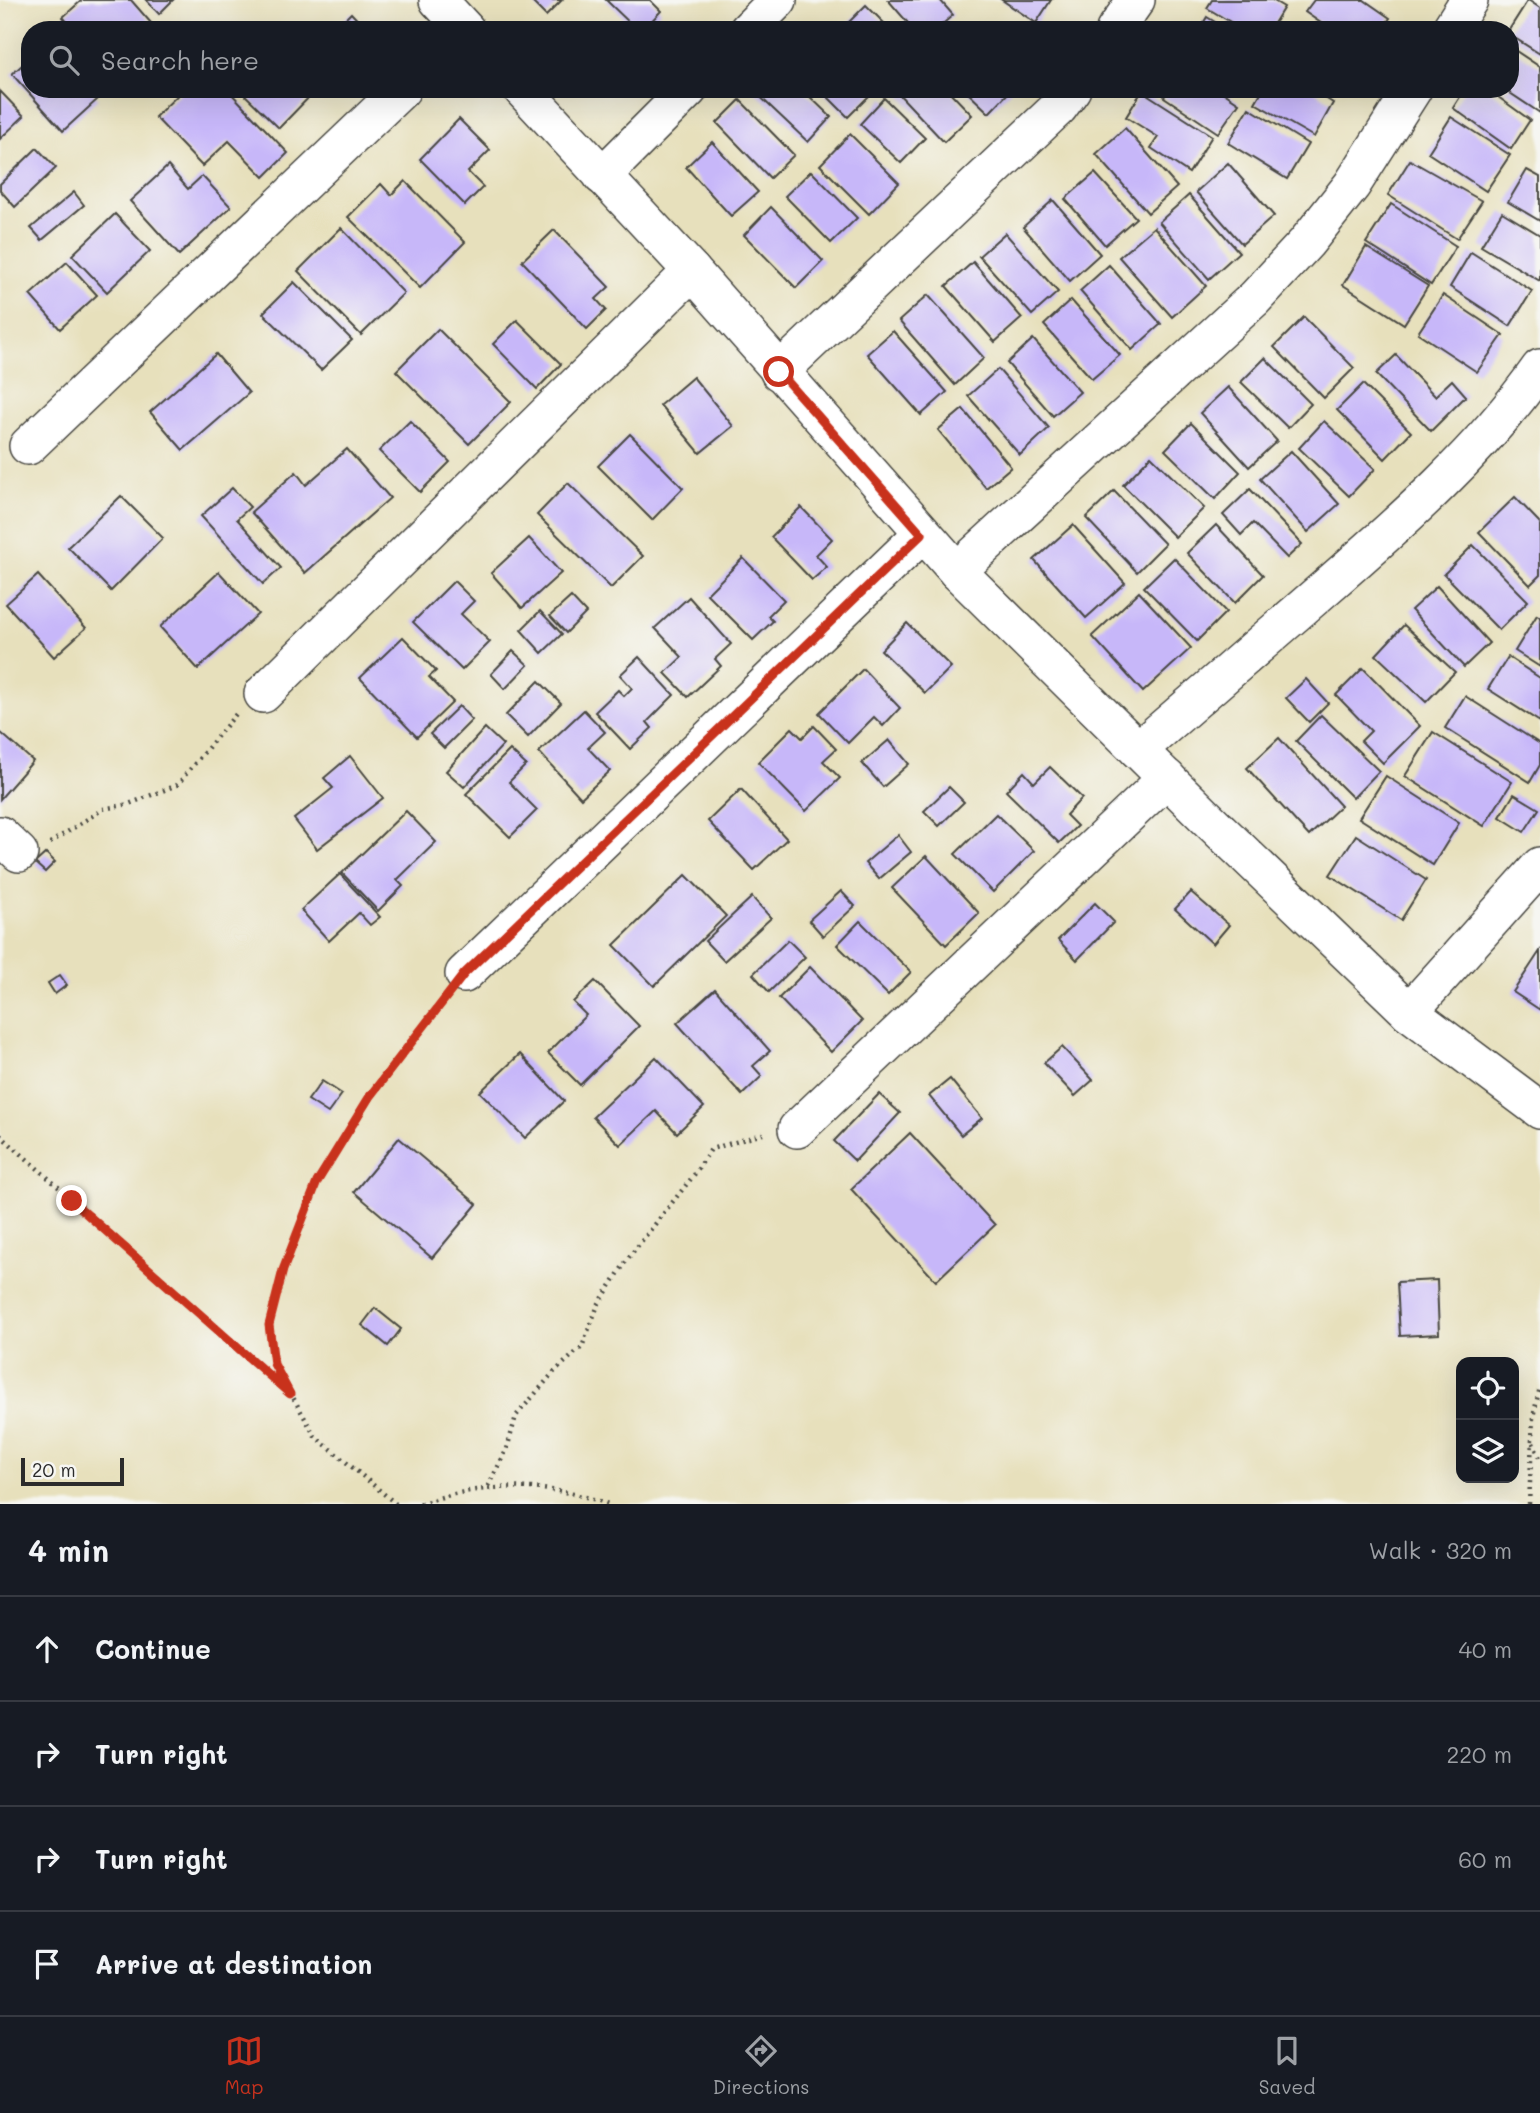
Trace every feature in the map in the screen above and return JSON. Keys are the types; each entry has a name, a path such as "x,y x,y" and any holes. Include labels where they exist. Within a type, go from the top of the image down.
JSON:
{"street":[{"path":"438,0 458,21"},
{"path":"757,21 778,0"},
{"path":"1121,21 1136,0"},
{"path":"1456,21 1469,0"},
{"path":"28,446 393,98"},
{"path":"530,98 692,271 957,571 1409,1012 1540,1110"},
{"path":"602,176 680,98"},
{"path":"779,372 1066,98"},
{"path":"957,571 1255,298 1306,243 1352,185 1407,98"},
{"path":"263,694 692,271"},
{"path":"1138,750 1396,526 1468,453 1524,391 1540,368"},
{"path":"464,974 922,534"},
{"path":"797,1129 1167,778"},
{"path":"1409,1012 1540,866"}],"path":[{"path":"10,844 49,844 103,809 129,804 177,785 237,713 263,694"},
{"path":"396,1504 315,1436 274,1364 269,1325 283,1270 317,1182 370,1096 464,974"},
{"path":"488,1486 507,1449 516,1416 554,1372 582,1347 598,1305 629,1257 694,1175 711,1149 746,1137 797,1129"},
{"path":"0,1135 290,1394"},
{"path":"1529,1504 1533,1417 1540,1387"},
{"path":"1532,1440 1540,1458"},
{"path":"420,1504 444,1495 488,1486 578,1493 608,1504"}],"building":[{"path":"82,0 131,0 149,21 66,21 63,17"},
{"path":"146,0 173,0 159,14"},
{"path":"530,0 562,0 546,16"},
{"path":"606,0 650,0 661,11 652,21 628,21"},
{"path":"888,0 940,0 953,15 946,21 906,21"},
{"path":"1002,0 1051,0 1037,21 1033,21"},
{"path":"1212,0 1272,0 1284,7 1275,21 1229,21 1207,8"},
{"path":"1314,0 1364,0 1390,18 1388,21 1318,21 1305,12"},
{"path":"1528,0 1540,8 1540,54 1519,41 1519,21 1515,21"},
{"path":"866,5 882,21 850,21"},
{"path":"351,13 359,21 343,21"},
{"path":"1519,53 1540,67 1540,113 1518,98"},
{"path":"21,66 21,84 12,74"},
{"path":"0,91 24,116 0,139"},
{"path":"33,98 97,98 98,99 63,131"},
{"path":"175,98 236,98 288,153 264,177 229,141 202,166 155,117"},
{"path":"248,98 308,98 279,128"},
{"path":"762,98 811,98 831,117 808,142"},
{"path":"829,98 867,98 848,117"},
{"path":"884,98 925,138 901,163 860,124"},
{"path":"903,98 956,98 972,115 944,142"},
{"path":"973,98 1003,98 989,113"},
{"path":"1138,98 1153,98 1212,136 1189,173 1151,148 1158,137 1126,117"},
{"path":"1166,98 1232,98 1239,103 1218,133"},
{"path":"1258,98 1325,98 1333,103 1314,137 1255,103"},
{"path":"1459,98 1499,98 1530,120 1511,149 1453,108"},
{"path":"740,100 794,155 770,178 717,123"},
{"path":"1249,108 1308,144 1287,179 1228,143"},
{"path":"1451,117 1510,155 1486,191 1428,153"},
{"path":"459,119 490,150 468,172 483,187 465,205 420,159"},
{"path":"1125,128 1177,187 1148,213 1096,154"},
{"path":"850,134 899,183 869,214 820,165"},
{"path":"712,142 758,192 731,216 686,167"},
{"path":"37,148 56,168 15,207 0,190 0,184"},
{"path":"1410,160 1482,201 1457,239 1388,195"},
{"path":"1228,163 1274,216 1242,244 1196,192"},
{"path":"168,166 188,189 202,176 231,207 179,255 130,201"},
{"path":"1527,170 1540,177 1540,221 1508,202"},
{"path":"811,171 857,218 831,243 785,196"},
{"path":"1095,173 1136,218 1105,245 1065,199"},
{"path":"405,181 465,242 420,288 348,217 381,184 391,195"},
{"path":"74,192 84,205 42,240 31,228"},
{"path":"1189,195 1239,252 1209,279 1159,222"},
{"path":"1053,200 1100,254 1070,281 1023,227"},
{"path":"1391,204 1456,246 1431,285 1366,243"},
{"path":"771,207 823,261 796,288 744,235"},
{"path":"1502,212 1540,235 1540,281 1481,246"},
{"path":"115,214 150,251 107,292 72,255"},
{"path":"1154,227 1206,286 1172,317 1119,257"},
{"path":"341,228 404,293 361,335 298,271"},
{"path":"554,230 609,287 596,299 606,310 587,329 522,261"},
{"path":"1005,233 1058,292 1032,315 979,256"},
{"path":"1366,247 1428,286 1404,324 1343,285"},
{"path":"1471,252 1532,291 1510,326 1450,287"},
{"path":"67,262 97,295 60,329 30,295"},
{"path":"973,262 1022,318 995,342 946,286"},
{"path":"1109,265 1161,324 1132,350 1080,291"},
{"path":"294,282 352,340 321,370 263,313"},
{"path":"928,295 984,358 955,385 899,321"},
{"path":"1443,295 1503,335 1477,372 1418,333"},
{"path":"1071,300 1120,355 1092,379 1044,325"},
{"path":"1304,317 1354,368 1324,398 1274,347"},
{"path":"517,320 561,364 537,389 493,344"},
{"path":"438,329 511,402 469,444 396,371"},
{"path":"893,331 947,392 921,415 867,354"},
{"path":"1033,339 1080,392 1053,416 1007,363"},
{"path":"216,354 249,393 183,450 150,412"},
{"path":"1396,355 1435,396 1452,380 1466,396 1431,431 1376,374"},
{"path":"1265,358 1311,404 1288,428 1241,382"},
{"path":"998,369 1049,428 1020,455 968,396"},
{"path":"693,377 733,426 700,453 660,405"},
{"path":"1363,384 1411,432 1385,459 1337,410"},
{"path":"1228,387 1277,441 1249,467 1200,413"},
{"path":"963,409 1011,467 986,488 938,430"},
{"path":"410,421 450,462 420,492 379,451"},
{"path":"1324,421 1375,469 1349,496 1299,448"},
{"path":"1191,423 1240,472 1215,499 1165,450"},
{"path":"630,434 683,488 652,520 598,466"},
{"path":"347,449 390,498 305,573 251,512 296,472 306,485"},
{"path":"1291,451 1339,504 1308,532 1260,479"},
{"path":"1151,456 1204,508 1175,537 1123,485"},
{"path":"568,483 643,556 611,588 537,515"},
{"path":"232,488 250,507 237,519 281,568 263,584 201,516"},
{"path":"1250,489 1302,544 1287,558 1253,523 1241,535 1223,515"},
{"path":"1114,491 1165,544 1137,572 1086,518"},
{"path":"121,496 163,538 111,591 68,547"},
{"path":"1515,497 1540,523 1540,575 1530,585 1479,532"},
{"path":"801,507 832,539 816,555 827,567 812,580 771,537"},
{"path":"1073,525 1125,583 1086,618 1034,560"},
{"path":"1216,525 1263,575 1235,603 1187,553"},
{"path":"529,538 561,573 522,608 491,573"},
{"path":"1473,545 1528,601 1499,630 1444,574"},
{"path":"743,558 784,600 768,616 773,621 753,640 707,594"},
{"path":"1174,558 1226,612 1197,641 1144,587"},
{"path":"219,572 258,614 198,669 160,627"},
{"path":"38,575 86,628 54,657 6,604"},
{"path":"454,581 474,601 461,614 490,642 462,670 413,622"},
{"path":"1437,586 1489,643 1464,667 1411,610"},
{"path":"1139,592 1191,648 1143,692 1092,636"},
{"path":"571,597 586,613 566,633 550,616"},
{"path":"689,597 731,644 715,659 721,666 688,697 665,673 682,657 655,628"},
{"path":"540,611 562,634 542,653 521,630"},
{"path":"1537,615 1540,617 1540,667 1515,651"},
{"path":"907,623 951,667 925,693 881,650"},
{"path":"1404,625 1455,672 1426,702 1376,655"},
{"path":"403,637 436,671 429,677 453,702 417,737 360,678"},
{"path":"513,651 528,665 505,689 491,674"},
{"path":"639,657 674,695 647,722 652,728 630,749 595,712 618,690 624,696 632,688 620,675"},
{"path":"1508,657 1540,678 1540,722 1488,689"},
{"path":"1363,668 1420,726 1383,763 1361,741 1371,731 1336,695"},
{"path":"863,669 900,708 883,726 874,717 848,743 819,713"},
{"path":"1306,679 1328,703 1309,722 1286,698"},
{"path":"539,681 561,703 528,737 506,715"},
{"path":"1465,696 1540,744 1540,765 1530,782 1445,728"},
{"path":"459,706 472,720 444,748 430,734"},
{"path":"584,710 605,732 588,748 610,771 581,798 539,752"},
{"path":"1321,715 1379,771 1353,798 1296,741"},
{"path":"814,726 836,749 823,761 840,778 806,811 758,762 792,728 802,738"},
{"path":"485,728 503,745 464,787 446,771"},
{"path":"0,732 33,761 0,799"},
{"path":"1433,732 1512,782 1484,826 1405,776"},
{"path":"1279,738 1341,806 1309,836 1247,768"},
{"path":"889,740 909,764 883,787 862,763"},
{"path":"510,750 526,765 509,782 537,810 510,837 466,794"},
{"path":"350,756 383,798 317,849 294,819 333,788 324,778"},
{"path":"1050,767 1082,798 1066,815 1077,826 1059,843 1006,791 1024,772 1034,783"},
{"path":"1386,776 1459,823 1433,865 1359,818"},
{"path":"949,787 964,802 939,826 924,811"},
{"path":"741,789 787,839 754,870 708,821"},
{"path":"1514,794 1539,809 1524,832 1500,817"},
{"path":"406,811 436,842 397,880 403,886 378,911 342,873"},
{"path":"996,814 1034,851 993,892 955,854"},
{"path":"898,835 911,852 879,879 865,863"},
{"path":"1356,835 1426,880 1401,920 1330,875"},
{"path":"46,853 55,862 45,872 35,863"},
{"path":"926,856 979,913 946,945 892,888"},
{"path":"340,874 380,917 370,925 359,913 329,941 301,910"},
{"path":"686,875 726,916 654,986 614,945"},
{"path":"841,891 855,906 823,936 809,920"},
{"path":"1191,892 1229,925 1213,944 1175,909"},
{"path":"752,897 771,918 724,961 705,941"},
{"path":"1095,903 1114,922 1077,960 1058,940"},
{"path":"860,921 911,972 888,995 837,945"},
{"path":"788,940 805,957 769,992 753,974"},
{"path":"1540,951 1540,1010 1513,992"},
{"path":"810,967 862,1021 831,1052 779,998"},
{"path":"60,975 67,985 55,994 48,983"},
{"path":"595,981 639,1026 580,1085 548,1053 586,1015 573,1002"},
{"path":"715,989 770,1051 753,1066 762,1076 742,1095 677,1023"},
{"path":"1062,1047 1093,1080 1075,1096 1044,1063"},
{"path":"520,1054 564,1101 525,1138 480,1092"},
{"path":"656,1057 704,1107 677,1133 656,1111 620,1145 593,1117"},
{"path":"950,1079 982,1118 961,1135 929,1096"},
{"path":"322,1081 342,1094 328,1113 308,1100"},
{"path":"879,1094 900,1113 855,1161 834,1141"},
{"path":"910,1133 995,1225 936,1281 851,1189"},
{"path":"399,1138 477,1204 432,1258 354,1192"},
{"path":"1437,1280 1439,1334 1400,1336 1397,1282"},
{"path":"375,1308 401,1329 388,1346 362,1325"}],"route":[{"path":"72,1201 290,1394 274,1364 269,1325 283,1270 317,1182 336,1147 370,1096 464,974 922,534 779,372"}]}
